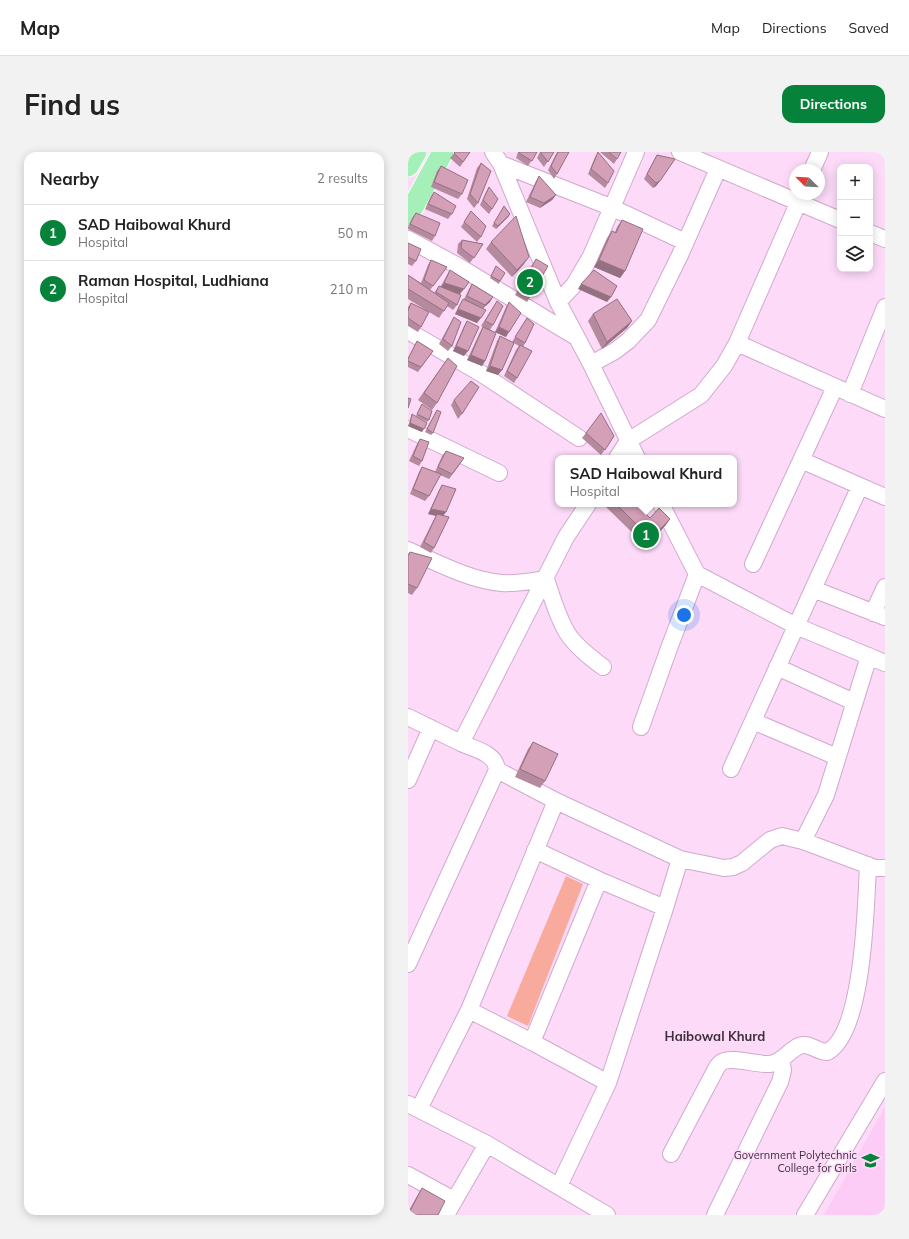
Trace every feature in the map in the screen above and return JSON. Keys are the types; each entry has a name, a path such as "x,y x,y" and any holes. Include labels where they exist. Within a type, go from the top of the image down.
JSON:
{"main road":[{"path":"408,166 416,152"},
{"path":"408,216 443,152"}],"street":[{"path":"558,302 574,285 591,256 636,152"},
{"path":"680,152 718,169 789,194"},
{"path":"815,164 820,152"},
{"path":"498,157 686,242"},
{"path":"498,157 558,302 635,455"},
{"path":"590,364 615,351 628,341 648,320 686,242 718,169"},
{"path":"619,455 628,441 700,395 724,366 737,343 799,200"},
{"path":"804,200 837,218"},
{"path":"873,234 885,239"},
{"path":"408,239 458,266 577,338"},
{"path":"850,394 885,307"},
{"path":"408,331 482,374 579,438"},
{"path":"737,343 885,409"},
{"path":"754,564 835,387"},
{"path":"408,429 499,473"},
{"path":"801,460 885,497"},
{"path":"731,769 860,486"},
{"path":"461,743 546,579 566,537 586,507"},
{"path":"663,507 697,574 796,626 885,663"},
{"path":"408,550 453,570 482,580 503,583 546,579"},
{"path":"641,727 697,574"},
{"path":"546,579 566,630 577,645 602,667"},
{"path":"813,589 879,615 885,587"},
{"path":"803,841 826,795 869,656"},
{"path":"777,667 854,702"},
{"path":"408,717 493,758 496,763 497,770 408,964"},
{"path":"753,721 837,757"},
{"path":"408,780 431,728"},
{"path":"497,770 556,801 680,859 724,868 733,867 742,863 770,840 782,836 803,841 875,868 885,868"},
{"path":"556,801 469,1010 414,1107 486,1144 607,1215"},
{"path":"535,850 599,880 665,908"},
{"path":"559,1186 608,1083 680,859"},
{"path":"671,1154 720,1063 729,1060 772,1064 781,1060 796,1047 803,1044 824,1052 829,1051 839,1040 847,1026 853,1008 864,936 868,865"},
{"path":"532,1042 599,880"},
{"path":"469,1010 608,1083"},
{"path":"715,1215 780,1082 783,1070 781,1060"},
{"path":"804,1215 885,1081"},
{"path":"446,1215 486,1144"},
{"path":"408,1175 454,1200"}],"shaded area":[{"path":"566,876 583,884 528,1026 507,1016"},
{"name":"Government Polytechnic College for Girls","path":"885,1107 885,1215 824,1215"}],"building":[{"path":"470,152 463,162 454,153"},
{"path":"519,152 537,152 532,161"},
{"path":"541,152 554,152 548,162"},
{"path":"558,152 569,152 557,174 551,166"},
{"path":"598,152 614,171 608,183 591,169"},
{"path":"609,152 621,152 617,159"},
{"path":"657,155 675,159 660,181 656,183 647,174"},
{"path":"481,163 491,171 478,203 470,194"},
{"path":"441,166 468,180 462,194 434,182"},
{"path":"539,176 556,195 544,203 530,197"},
{"path":"489,187 498,199 492,209 483,200"},
{"path":"434,192 456,206 452,214 428,204"},
{"path":"504,206 510,214 498,226 494,223"},
{"path":"471,211 486,226 481,237 464,222"},
{"path":"416,213 440,223 435,236 410,224"},
{"path":"516,216 529,257 517,270 491,242"},
{"path":"622,220 643,229 625,271 599,260 612,231 616,233"},
{"path":"462,240 483,244 474,258 461,248"},
{"path":"408,243 421,249 416,261 408,257"},
{"path":"536,259 548,266 530,297 519,290"},
{"path":"431,260 447,267 433,286 424,280"},
{"path":"496,266 505,273 500,281 491,276"},
{"path":"450,270 469,282 464,289 444,283"},
{"path":"594,270 617,286 611,297 581,284"},
{"path":"408,275 449,303 444,311 408,289"},
{"path":"472,284 493,297 485,305 467,296"},
{"path":"439,286 461,295 457,305 436,292"},
{"path":"463,299 486,310 481,318 458,309"},
{"path":"617,299 632,321 607,342 593,314"},
{"path":"497,301 503,306 493,325 485,321"},
{"path":"509,302 521,313 509,332 499,327"},
{"path":"411,303 429,312 421,327 408,318 408,311"},
{"path":"454,317 461,322 452,346 443,339"},
{"path":"527,318 534,324 525,343 515,337"},
{"path":"467,321 479,327 468,351 456,346"},
{"path":"483,327 496,333 485,361 471,355"},
{"path":"500,336 514,343 502,370 490,366"},
{"path":"417,341 433,351 421,367 408,361"},
{"path":"520,345 532,351 517,378 507,371"},
{"path":"448,358 457,366 437,403 424,393"},
{"path":"471,381 479,387 462,414 454,400"},
{"path":"408,398 411,399 408,408"},
{"path":"422,404 432,411 429,420 417,414"},
{"path":"437,410 441,412 433,433 427,429"},
{"path":"601,413 614,436 605,450 586,433"},
{"path":"412,414 427,423 424,429 410,423"},
{"path":"420,439 429,442 422,461 413,456"},
{"path":"446,451 464,458 452,474 438,467"},
{"path":"422,467 441,474 429,496 413,489"},
{"path":"442,485 456,489 446,512 431,509"},
{"path":"619,507 639,507 650,518 659,508 670,519 651,539"},
{"path":"437,514 449,517 434,548 424,542"},
{"path":"410,552 432,558 417,588 408,584 408,556"},
{"path":"533,742 558,754 545,781 520,769"},
{"path":"422,1188 445,1201 438,1215 412,1215 409,1213"}],"place":[{"name":"Raman Hospital, Ludhiana","path":"530,282"},
{"name":"SAD Haibowal Khurd","path":"646,535"},
{"name":"Government Polytechnic College for Girls","path":"870,1161"}],"district":[{"name":"Haibowal Khurd","path":"715,1036"}]}
